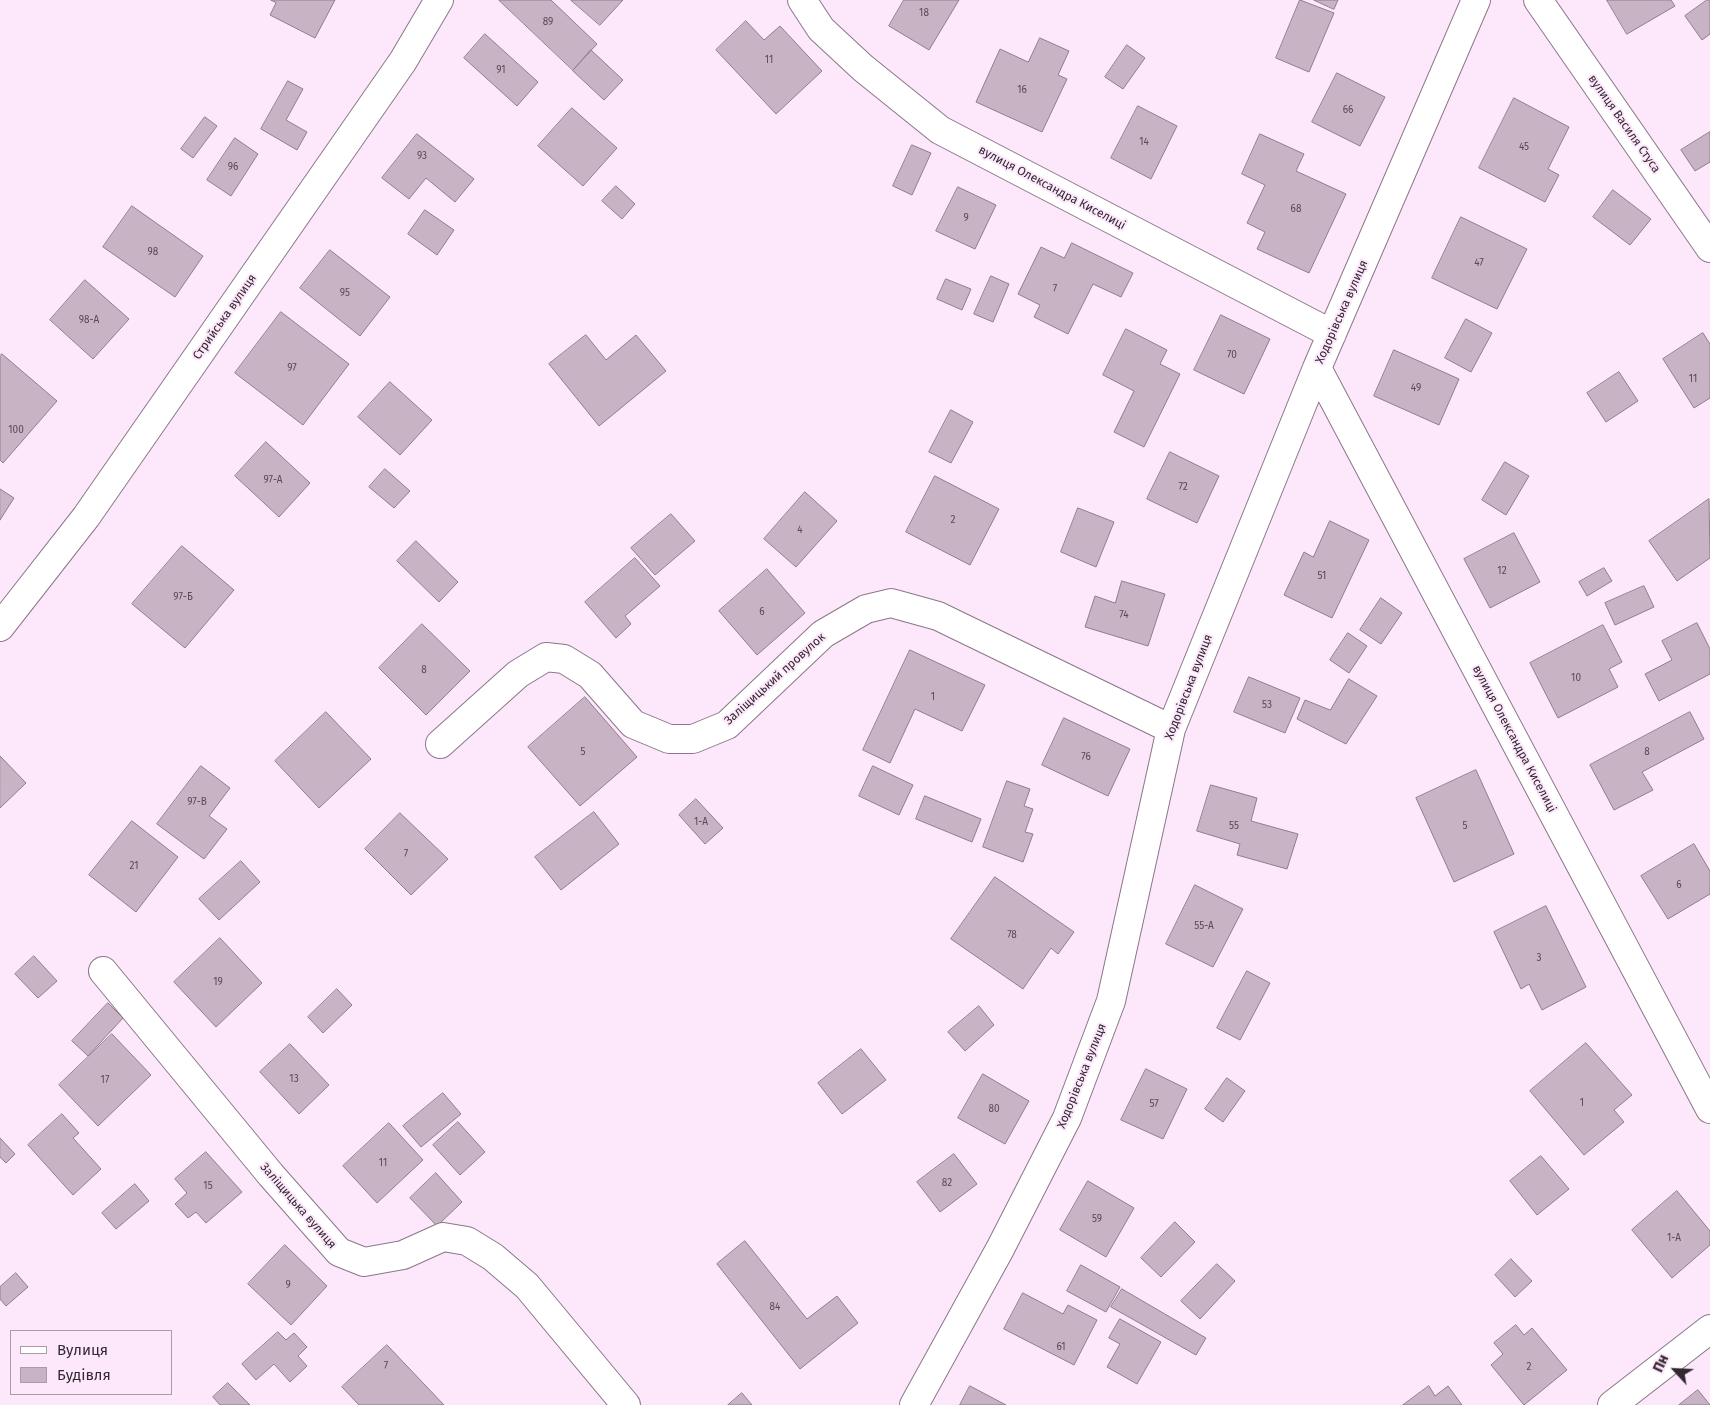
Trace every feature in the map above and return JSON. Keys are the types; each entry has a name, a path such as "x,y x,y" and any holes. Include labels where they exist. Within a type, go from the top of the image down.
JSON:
{"street":[{"name":"Стрийська вулиця","path":"0,627 91,508 403,61 440,0"},
{"name":"вулиця Олександра Киселиці","path":"802,0 821,29 863,68 940,130 1332,334"},
{"name":"Ходорівська вулиця","path":"914,1405 1000,1249 1066,1118 1111,1001 1171,729 1317,368 1476,0"},
{"name":"вулиця Василя Стуса","path":"1538,0 1710,248"},
{"name":"вулиця Олександра Киселиці","path":"1317,368 1710,1110"},
{"name":"Заліщицький провулок","path":"440,744 518,674 546,657 564,658 590,675 633,724 669,739 693,739 727,725 823,634 866,609 891,603 938,616 1171,729"},
{"name":"Заліщицька вулиця","path":"103,971 271,1175 339,1252 364,1262 403,1255 442,1237 468,1241 493,1257 527,1286 626,1405"},
{"path":"1612,1405 1710,1329"}],"building":[{"path":"271,0 335,0 315,38 270,15 276,3"},
{"path":"499,0 551,0 597,44 573,70"},
{"path":"571,0 623,0 600,25"},
{"path":"904,0 959,0 929,50 889,26"},
{"path":"1300,0 1334,13 1309,72 1276,58"},
{"path":"1314,0 1338,0 1334,9"},
{"path":"1607,0 1671,0 1675,6 1627,34"},
{"path":"1707,0 1710,0 1710,34 1702,40 1685,16"},
{"path":"746,21 764,40 780,26 822,71 776,114 716,50"},
{"path":"485,34 538,82 517,106 464,58"},
{"path":"1040,38 1069,51 1058,75 1067,79 1042,132 976,102 1000,49 1028,62"},
{"path":"1127,45 1145,58 1123,89 1105,77"},
{"path":"591,50 623,80 604,100 573,71"},
{"path":"1337,73 1385,97 1360,146 1312,122"},
{"path":"288,81 303,89 286,120 307,132 297,150 261,129"},
{"path":"1514,98 1569,127 1548,169 1559,175 1545,202 1479,168"},
{"path":"1138,106 1177,126 1151,179 1111,158"},
{"path":"572,108 617,148 583,186 538,146"},
{"path":"205,117 217,126 193,158 181,149"},
{"path":"1710,132 1710,162 1695,171 1681,150"},
{"path":"417,134 474,179 455,202 426,178 409,199 382,178"},
{"path":"1260,134 1304,154 1296,171 1346,194 1309,273 1257,249 1265,232 1247,223 1265,185 1242,174"},
{"path":"235,138 258,154 231,196 207,180"},
{"path":"912,145 931,153 912,195 893,186"},
{"path":"616,186 635,204 622,219 602,201"},
{"path":"958,187 996,205 975,249 936,231"},
{"path":"1613,190 1651,219 1630,245 1593,217"},
{"path":"132,206 203,256 175,297 103,247"},
{"path":"425,210 454,230 437,255 408,234"},
{"path":"1461,217 1527,249 1497,309 1432,278"},
{"path":"1072,243 1133,273 1121,297 1093,284 1068,334 1034,317 1040,305 1018,294 1041,247 1064,258"},
{"path":"330,250 390,297 360,336 300,288"},
{"path":"991,276 1009,284 993,322 974,314"},
{"path":"946,279 971,289 962,310 937,299"},
{"path":"85,280 129,319 93,359 50,320"},
{"path":"281,312 349,364 303,425 235,373"},
{"path":"1221,315 1270,339 1244,394 1194,370"},
{"path":"1466,319 1492,333 1471,372 1445,358"},
{"path":"1126,329 1167,350 1160,364 1180,374 1144,447 1114,432 1134,391 1103,375"},
{"path":"1703,333 1710,344 1710,398 1694,408 1663,359"},
{"path":"586,335 606,360 636,335 666,371 599,426 549,364"},
{"path":"1394,350 1459,379 1439,425 1374,396"},
{"path":"2,354 57,401 3,463 0,460 0,356"},
{"path":"1619,372 1638,401 1606,422 1587,393"},
{"path":"390,382 432,420 400,455 358,417"},
{"path":"951,410 973,422 951,463 929,452"},
{"path":"266,442 310,483 279,517 235,476"},
{"path":"1170,452 1219,476 1197,523 1147,499"},
{"path":"1505,462 1529,476 1506,515 1482,500"},
{"path":"385,469 410,491 394,508 369,487"},
{"path":"935,476 999,509 970,565 906,532"},
{"path":"0,489 14,498 0,520"},
{"path":"805,492 837,521 796,567 764,539"},
{"path":"1709,499 1710,558 1677,581 1649,541"},
{"path":"1078,508 1114,522 1096,567 1061,552"},
{"path":"671,514 695,541 655,575 631,548"},
{"path":"1330,521 1369,540 1332,618 1284,595 1304,552 1313,557"},
{"path":"1514,533 1540,582 1490,608 1464,559"},
{"path":"416,541 458,582 439,602 397,561"},
{"path":"182,546 234,590 185,648 132,604"},
{"path":"635,558 660,586 625,616 631,624 616,638 585,602"},
{"path":"1604,568 1612,581 1587,596 1579,582"},
{"path":"767,569 805,613 757,655 719,611"},
{"path":"1122,581 1165,594 1148,646 1085,627 1095,596 1115,603"},
{"path":"1644,586 1654,607 1615,625 1605,603"},
{"path":"1381,598 1402,613 1381,644 1360,630"},
{"path":"1697,623 1710,649 1710,674 1659,701 1645,674 1672,660 1662,641"},
{"path":"422,624 470,671 426,715 379,668"},
{"path":"1603,625 1622,662 1609,669 1618,687 1558,718 1530,663"},
{"path":"1348,633 1367,646 1349,673 1330,660"},
{"path":"910,650 985,685 962,731 915,709 890,763 863,750"},
{"path":"1249,677 1300,698 1285,733 1234,712"},
{"path":"1349,679 1377,696 1346,744 1297,719 1305,700 1330,710"},
{"path":"585,697 637,757 580,806 528,747"},
{"path":"326,712 371,759 319,808 275,761"},
{"path":"1690,712 1704,739 1642,772 1653,790 1614,810 1590,765"},
{"path":"1064,718 1130,749 1108,796 1042,765"},
{"path":"0,756 26,783 0,808"},
{"path":"201,766 230,788 209,816 227,829 204,859 157,824"},
{"path":"873,766 913,785 899,815 859,796"},
{"path":"1476,770 1514,854 1454,882 1416,798"},
{"path":"1007,781 1030,789 1024,806 1033,809 1025,832 1033,834 1023,862 983,847"},
{"path":"1211,785 1257,798 1251,821 1298,834 1287,869 1237,855 1240,844 1197,831"},
{"path":"925,796 981,819 972,842 916,819"},
{"path":"696,799 723,828 705,844 679,815"},
{"path":"594,812 619,844 561,890 535,857"},
{"path":"400,813 448,859 411,895 365,849"},
{"path":"132,821 178,857 136,912 89,875"},
{"path":"1694,844 1710,871 1710,894 1668,919 1641,876"},
{"path":"241,861 260,882 219,920 199,899"},
{"path":"995,877 1074,932 1058,954 1051,948 1023,989 951,939"},
{"path":"1195,885 1243,909 1213,967 1166,944"},
{"path":"1546,906 1586,987 1542,1010 1529,984 1521,989 1494,932"},
{"path":"220,938 262,983 216,1027 174,982"},
{"path":"34,956 57,981 38,998 15,974"},
{"path":"1247,971 1270,983 1240,1040 1217,1028"},
{"path":"337,989 352,1005 323,1033 308,1017"},
{"path":"108,1003 123,1018 88,1056 72,1041"},
{"path":"979,1006 994,1025 965,1051 948,1032"},
{"path":"112,1034 151,1075 98,1126 59,1085"},
{"path":"1586,1043 1632,1095 1614,1110 1624,1122 1584,1155 1530,1091"},
{"path":"290,1044 329,1085 299,1114 260,1072"},
{"path":"861,1049 886,1080 842,1114 818,1083"},
{"path":"1146,1069 1187,1089 1163,1139 1121,1120"},
{"path":"983,1074 1029,1101 1005,1144 958,1118"},
{"path":"1227,1078 1245,1091 1223,1122 1205,1109"},
{"path":"443,1093 461,1114 421,1147 403,1126"},
{"path":"62,1114 79,1133 73,1138 101,1169 73,1195 28,1145"},
{"path":"458,1122 485,1152 460,1175 433,1145"},
{"path":"389,1123 423,1160 377,1203 343,1166"},
{"path":"0,1138 15,1154 6,1163 0,1157"},
{"path":"206,1152 242,1192 206,1223 196,1212 188,1218 175,1204 187,1193 175,1179"},
{"path":"954,1154 977,1184 940,1212 917,1182"},
{"path":"1541,1156 1569,1189 1537,1215 1510,1181"},
{"path":"436,1173 462,1202 437,1226 410,1198"},
{"path":"1088,1181 1134,1208 1106,1257 1060,1230"},
{"path":"135,1184 149,1201 116,1229 102,1213"},
{"path":"1677,1191 1710,1231 1710,1245 1672,1278 1632,1230"},
{"path":"1175,1222 1195,1242 1161,1277 1141,1258"},
{"path":"745,1241 807,1319 837,1296 858,1323 800,1369 717,1264"},
{"path":"285,1245 327,1286 291,1325 248,1284"},
{"path":"1511,1259 1532,1281 1515,1297 1495,1275"},
{"path":"1217,1264 1235,1281 1200,1319 1181,1301"},
{"path":"1081,1265 1120,1287 1106,1312 1067,1291"},
{"path":"16,1273 28,1287 6,1306 0,1299 0,1287"},
{"path":"1122,1289 1206,1338 1196,1355 1111,1307"},
{"path":"1023,1293 1063,1314 1068,1305 1097,1320 1074,1365 1004,1329"},
{"path":"1120,1319 1161,1342 1137,1384 1107,1367 1120,1344 1109,1338"},
{"path":"1516,1325 1524,1335 1532,1328 1567,1370 1524,1405 1491,1365 1503,1354 1494,1343"},
{"path":"278,1332 286,1340 294,1333 307,1347 298,1356 307,1366 290,1382 274,1364 256,1380 242,1364"},
{"path":"387,1345 444,1405 359,1405 342,1387"},
{"path":"228,1383 250,1405 220,1405 213,1397"},
{"path":"970,1386 1006,1405 960,1405"},
{"path":"1429,1386 1435,1396 1448,1386 1462,1405 1403,1405"},
{"path":"1698,1390 1710,1405 1679,1405"},
{"path":"742,1393 752,1405 728,1405"}]}
